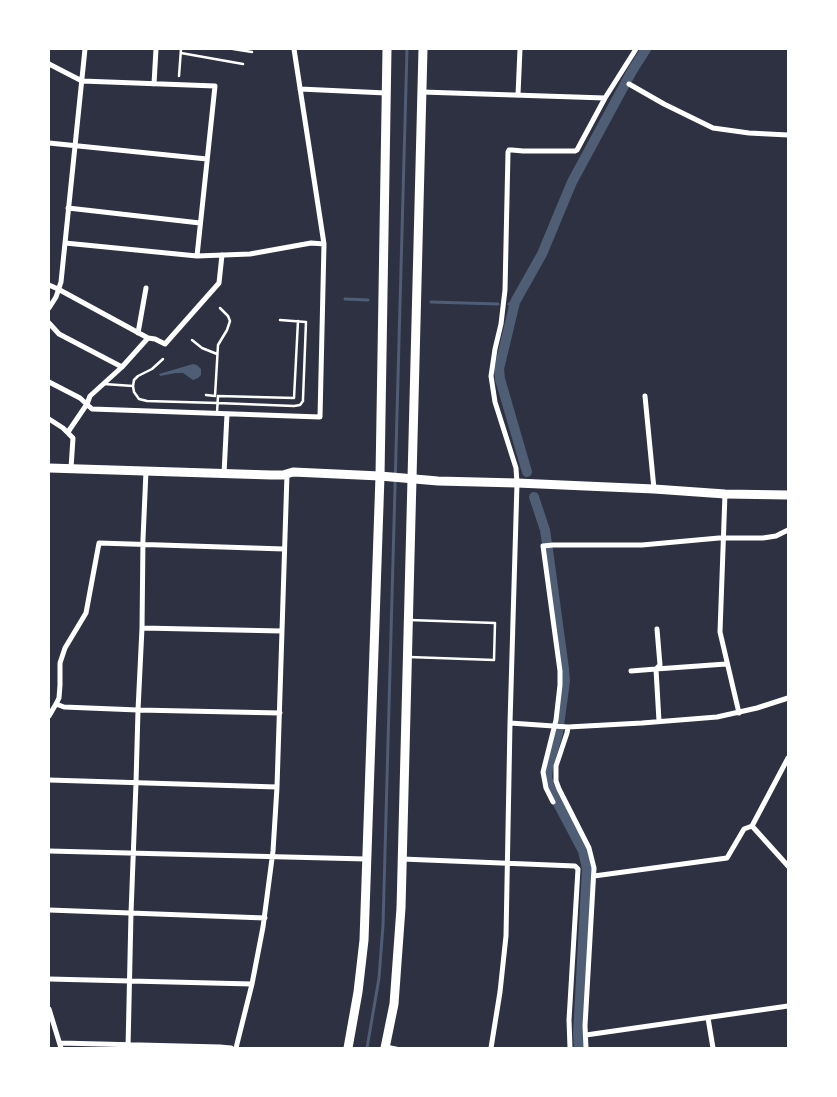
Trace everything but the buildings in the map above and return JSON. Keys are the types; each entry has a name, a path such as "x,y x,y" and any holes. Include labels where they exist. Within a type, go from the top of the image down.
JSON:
{"main road":[{"path":"348,1048 358,992 364,940 380,476 387,49"},
{"path":"386,1047 394,1004 401,908 422,49"},
{"path":"49,468 271,475 293,472 788,496"}],"street":[{"path":"49,308 56,297 61,282 85,49"},
{"path":"154,84 156,49"},
{"path":"49,382 80,398 92,409 320,417 324,244 294,49"},
{"path":"518,95 520,49"},
{"path":"491,1048 506,936 517,483 516,468 495,402 491,376 506,290 508,152 512,150 578,150 605,98 621,78 636,49"},
{"path":"49,64 82,81 215,86 197,256"},
{"path":"629,84 713,128 749,133 788,135"},
{"path":"300,88 386,92"},
{"path":"421,92 605,98"},
{"path":"49,143 207,159"},
{"path":"68,208 200,223"},
{"path":"64,243 197,256 250,254 311,243 324,244"},
{"path":"49,285 138,333 165,344 219,283 222,255"},
{"path":"138,333 146,288"},
{"path":"49,323 59,334 122,367"},
{"path":"68,432 90,396 122,367 148,338"},
{"path":"645,396 654,489"},
{"path":"224,474 227,414"},
{"path":"49,419 68,432 73,438 71,468"},
{"path":"128,1046 146,471"},
{"path":"236,1048 252,984 265,918 273,857 278,787 287,474"},
{"path":"725,494 720,632 739,713"},
{"path":"553,802 546,788 543,772 555,726 560,671 543,546 642,545 724,539 771,538 788,530"},
{"path":"49,716 58,698 60,663 66,648 86,614 99,543 284,548"},
{"path":"142,628 282,631"},
{"path":"657,629 660,665 656,669 659,721"},
{"path":"631,671 726,664"},
{"path":"510,723 567,727 717,717 739,713 788,698"},
{"path":"56,704 64,707 138,710 280,713"},
{"path":"567,727 567,733 556,766 556,781 589,848 592,856 594,876 588,967 586,1048"},
{"path":"594,876 727,858 744,829 752,826 788,758"},
{"path":"49,780 278,787"},
{"path":"752,826 788,866"},
{"path":"49,851 366,860"},
{"path":"402,859 576,866 578,869 570,1048"},
{"path":"49,910 265,918"},
{"path":"49,979 252,984"},
{"path":"586,1035 788,1006"},
{"path":"49,1009 61,1046 231,1048"},
{"path":"708,1018 713,1048"}],"lane":[{"path":"179,76 181,49"},
{"path":"233,49 252,52"},
{"path":"181,54 243,64"},
{"path":"217,414 218,345 230,324 228,316 220,308"},
{"path":"163,359 152,369 134,380 135,394 139,399 300,405 302,402 306,322 280,320"},
{"path":"206,395 293,398 295,396 298,321"},
{"path":"192,340 202,348 217,354"},
{"path":"104,384 133,386"},
{"path":"161,401 162,395"},
{"path":"252,404 253,397"},
{"path":"408,657 494,660 495,623 409,620"},
{"path":"386,1047 397,1048"}],"water":[{"path":"193,364 201,369 201,375 193,380 183,373 160,376 159,374"}],"waterway":[{"path":"367,1048 379,978 383,925 407,49"},
{"path":"527,472 500,379 499,369 515,302 542,254 572,182 632,71 646,49"},
{"path":"345,299 368,300"},
{"path":"431,302 498,304"},
{"path":"509,304 515,302"},
{"path":"534,497 545,530 565,681 558,733 547,777 555,798 583,851 587,869 578,1034 579,1048"}]}
